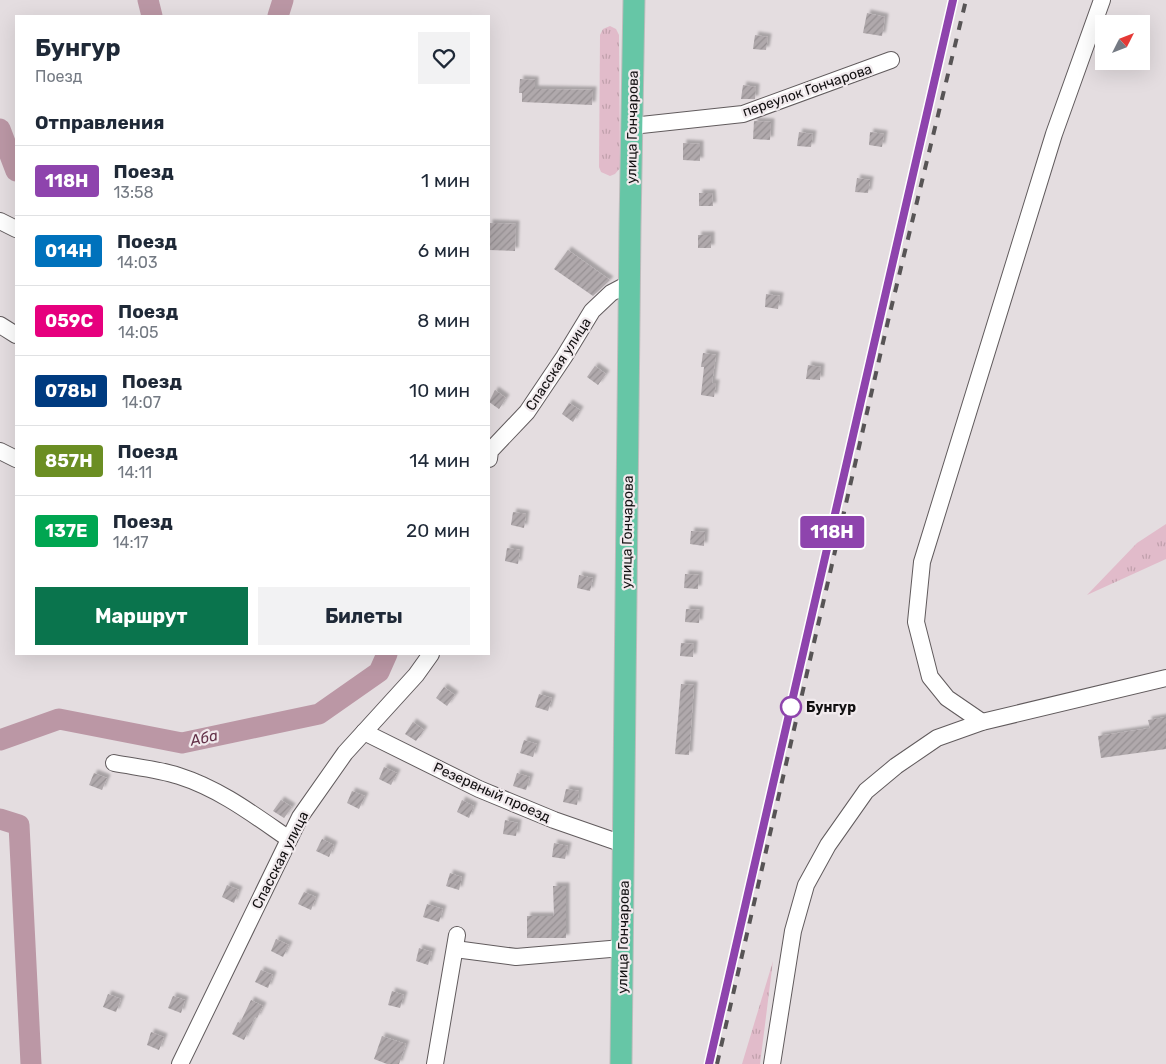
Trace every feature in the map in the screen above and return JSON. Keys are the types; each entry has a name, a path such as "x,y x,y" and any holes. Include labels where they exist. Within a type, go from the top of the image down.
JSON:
{"main road":[{"name":"улица Гончарова","path":"621,1064 634,0"}],"street":[{"path":"982,722 947,698 930,677 916,622 922,562 1054,134 1102,0"},
{"name":"переулок Гончарова","path":"632,126 743,114 891,60"},
{"path":"0,221 15,228"},
{"name":"Спасская улица","path":"490,452 527,412 592,311 611,292 630,283"},
{"path":"0,325 15,334"},
{"path":"0,451 15,458"},
{"name":"Спасская улица","path":"180,1064 300,817 344,754 416,675 430,655"},
{"path":"772,1064 792,931 806,885 828,845 866,791 896,766 937,738 982,722 1166,678"},
{"name":"Резервный проезд","path":"364,732 479,789 554,820 623,844"},
{"path":"114,763 177,775 200,783 220,793 289,838"},
{"path":"435,1064 456,942 516,957 622,948"}],"green space":[{"path":"610,26 616,29 619,35 620,168 615,174 610,176 601,172 599,167 600,35 603,29"},
{"path":"1166,524 1166,559 1087,595 1137,543"},
{"path":"773,961 760,1064 742,1064"}],"building":[{"path":"867,13 885,17 882,36 863,33"},
{"path":"755,35 768,37 766,50 753,49"},
{"path":"520,79 535,80 535,89 593,90 592,105 522,102 522,93 519,93"},
{"path":"743,85 756,87 755,99 741,99"},
{"path":"754,121 771,122 770,140 753,139"},
{"path":"799,132 813,134 811,147 797,146"},
{"path":"870,132 884,134 882,147 869,145"},
{"path":"683,143 700,144 700,161 683,160"},
{"path":"857,178 870,180 868,193 855,192"},
{"path":"699,193 712,193 713,206 699,206"},
{"path":"490,223 516,224 515,251 490,250"},
{"path":"698,235 711,235 711,248 698,248"},
{"path":"568,250 610,280 593,296 554,269"},
{"path":"766,294 780,296 778,309 765,307"},
{"path":"703,353 716,355 712,383 716,383 714,397 701,395 704,367 701,367"},
{"path":"808,365 821,367 820,380 806,379"},
{"path":"595,366 606,374 598,385 587,377"},
{"path":"495,390 506,398 499,409 490,403"},
{"path":"569,403 580,410 573,422 562,414"},
{"path":"513,512 526,514 524,528 511,525"},
{"path":"691,531 705,532 704,546 690,544"},
{"path":"507,548 520,550 518,564 505,561"},
{"path":"685,574 699,575 698,589 684,588"},
{"path":"579,575 593,578 590,591 577,588"},
{"path":"686,609 700,610 699,623 685,622"},
{"path":"681,643 694,644 693,657 680,656"},
{"path":"681,684 694,685 689,755 675,754"},
{"path":"444,687 455,695 447,706 436,698"},
{"path":"539,694 552,698 548,711 535,707"},
{"path":"1166,717 1166,749 1101,758 1098,736 1150,728 1148,720"},
{"path":"413,722 424,730 416,741 405,734"},
{"path":"524,740 537,744 533,757 520,753"},
{"path":"384,767 397,773 391,785 379,779"},
{"path":"94,773 107,778 102,790 89,785"},
{"path":"517,773 530,777 526,790 513,786"},
{"path":"566,789 579,791 577,805 563,802"},
{"path":"352,791 365,796 359,809 347,803"},
{"path":"281,800 292,807 284,818 273,811"},
{"path":"462,800 474,806 469,818 457,812"},
{"path":"505,820 518,823 516,836 503,834"},
{"path":"322,839 334,845 329,857 316,851"},
{"path":"554,843 568,846 565,859 552,857"},
{"path":"450,873 462,877 459,890 446,886"},
{"path":"227,885 239,890 234,903 222,897"},
{"path":"553,886 566,886 566,938 527,938 527,916 554,916"},
{"path":"304,892 316,897 311,910 298,904"},
{"path":"427,904 443,909 439,922 423,917"},
{"path":"276,939 289,945 283,957 271,951"},
{"path":"419,948 432,952 428,965 416,961"},
{"path":"261,970 273,975 268,988 255,982"},
{"path":"392,991 404,995 400,1008 388,1005"},
{"path":"108,994 121,999 116,1012 103,1007"},
{"path":"173,996 185,1000 181,1013 168,1008"},
{"path":"251,1000 263,1006 257,1018 255,1017 244,1040 232,1034 238,1022 240,1023"},
{"path":"151,1032 164,1037 159,1050 147,1045"},
{"path":"382,1036 406,1044 399,1064 387,1064 374,1059"}],"waterway":[{"name":"Аба","path":"148,0 152,15"},
{"name":"Аба","path":"278,15 283,0"},
{"name":"Аба","path":"0,129 15,168"},
{"name":"Аба","path":"0,740 59,719 182,743 319,714 379,672 387,655"},
{"name":"Аба","path":"0,819 19,825 31,1064"}],"railway":[{"path":"887,293 953,0"},
{"path":"717,1064 888,321 966,0"},
{"path":"709,1064 830,541"}],"train":[{"name":"118Н","path":"709,1064 858,422 953,0"}],"place":[{"name":"Бунгур","path":"791,707"}]}
